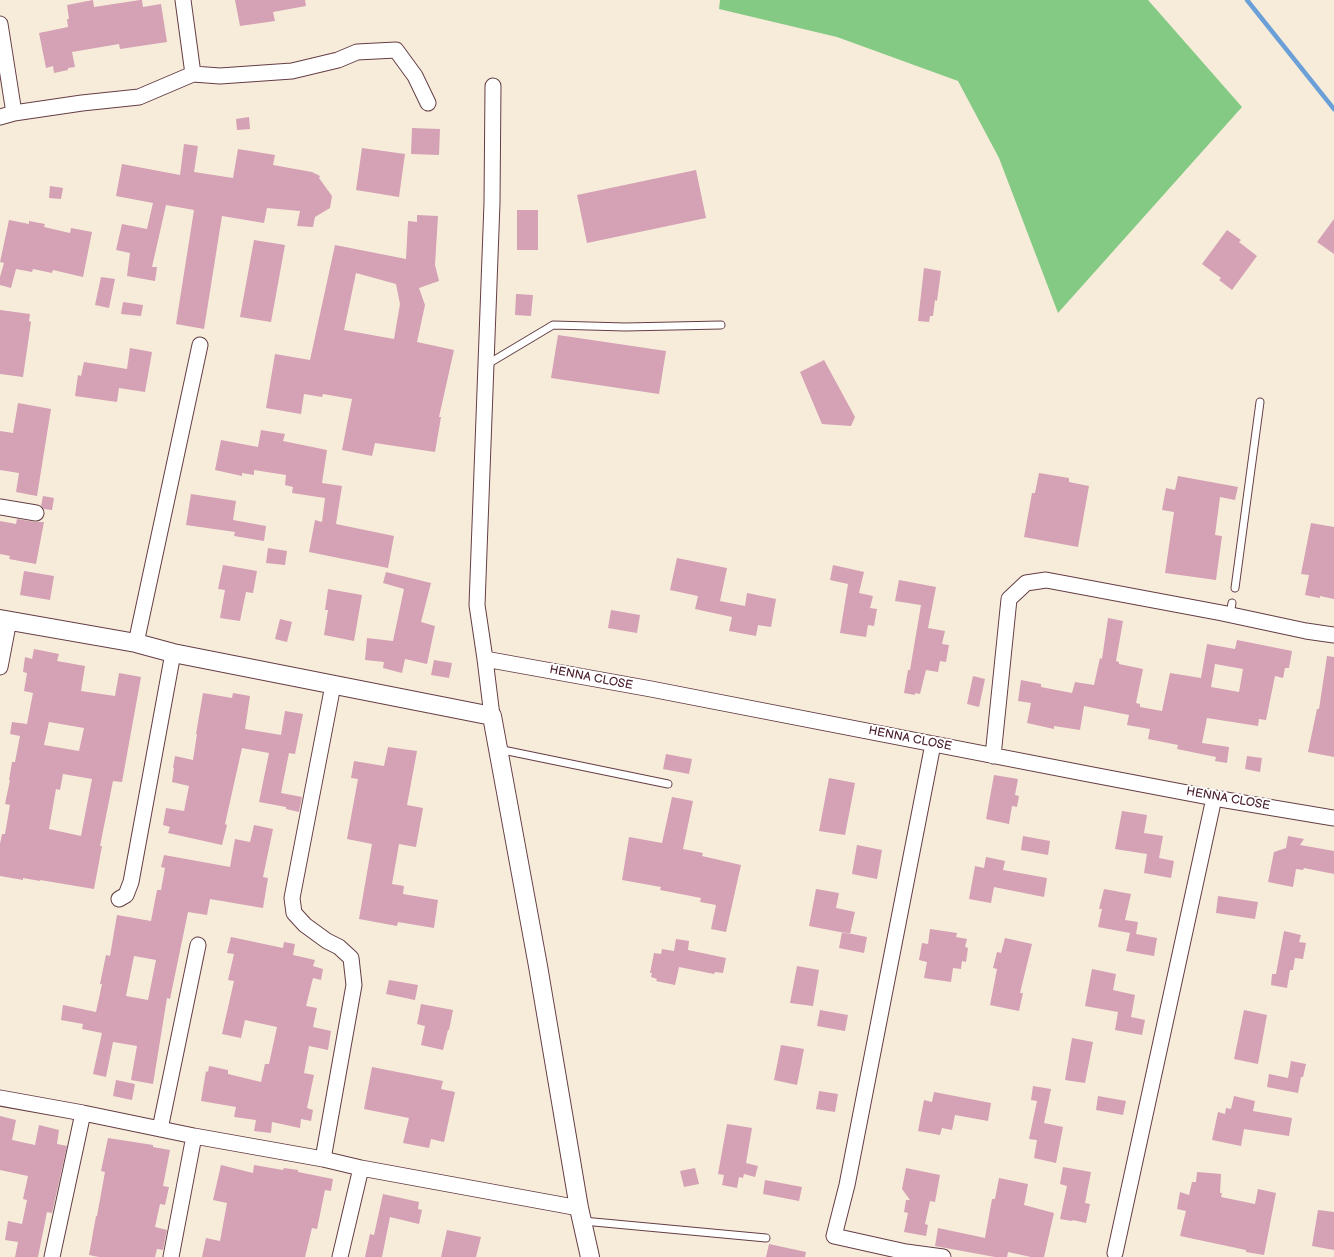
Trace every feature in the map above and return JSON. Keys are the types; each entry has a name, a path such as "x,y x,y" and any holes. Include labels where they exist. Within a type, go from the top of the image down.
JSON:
{"street":[{"path":"183,0 192,74"},
{"path":"0,24 7,115 82,103 139,97 192,74 220,76 292,71 338,60 357,52 396,50 414,76 428,103"},
{"path":"493,86 492,203 477,605 492,716 538,966 580,1214 590,1257"},
{"path":"136,643 200,345"},
{"path":"0,507 36,513"},
{"path":"993,756 1009,599 1026,583 1046,580 1231,609 1306,631 1334,635"},
{"path":"0,667 4,620 136,643 173,653 492,716"},
{"path":"119,899 126,895 131,882 173,653"},
{"name":"HENNA CLOSE","path":"485,659 652,689 1214,798 1334,818"},
{"path":"323,1159 354,985 351,958 339,947 305,925 294,913 292,898 333,685"},
{"path":"934,744 847,1185 834,1236 906,1252 943,1257"},
{"path":"1115,1253 1214,798"},
{"path":"160,1129 198,945"},
{"path":"0,1098 194,1136 323,1159 580,1214"},
{"path":"52,1257 82,1113"},
{"path":"171,1257 194,1136"},
{"path":"340,1257 361,1168"}],"lane":[{"path":"486,366 552,325 625,327 721,325"},
{"path":"1235,588 1260,402"},
{"path":"498,749 668,784"},
{"path":"580,1214 766,1238"}],"green space":[{"path":"720,0 1148,0 1242,107 1058,313 999,158 958,81 837,37 719,9"}],"building":[{"path":"93,0 94,7 140,0 142,0 143,7 161,4 167,42 120,49 119,44 72,52 75,67 54,73 53,66 46,68 39,33 68,27 67,19 69,19 67,5"},
{"path":"235,0 305,0 306,6 273,12 275,21 240,26"},
{"path":"249,117 250,129 237,130 236,119"},
{"path":"412,128 440,129 439,155 411,154"},
{"path":"184,144 198,146 194,172 233,178 238,149 275,155 273,165 312,172 320,176 319,178 332,196 330,208 315,217 313,227 297,226 300,211 267,208 264,223 222,216 204,329 176,324 194,210 166,205 152,267 157,267 155,281 127,276 130,253 116,250 122,224 147,229 153,203 116,196 122,164 180,175"},
{"path":"362,148 405,154 399,197 356,190"},
{"path":"696,170 706,218 587,243 577,195"},
{"path":"50,186 63,188 61,199 49,198"},
{"path":"517,210 538,210 538,250 517,250"},
{"path":"417,215 438,216 435,265 439,281 419,288 425,305 417,342 454,350 439,417 441,417 435,452 375,443 372,456 342,450 352,399 323,394 322,397 304,394 301,414 266,408 275,354 310,360 335,245 406,259 408,221 417,222","holes":["356,273 396,284 400,304 394,339 344,330"]},
{"path":"1334,219 1334,254 1317,242"},
{"path":"9,220 29,224 29,221 45,224 44,227 70,233 71,228 92,232 83,277 53,270 52,273 33,269 32,272 16,269 11,288 0,285 0,277 4,263 0,262"},
{"path":"1227,230 1241,240 1239,242 1257,256 1232,290 1219,280 1221,278 1202,264"},
{"path":"254,240 285,245 271,322 240,317"},
{"path":"924,268 941,271 937,301 935,300 933,316 930,316 929,322 918,321"},
{"path":"101,277 115,279 109,308 95,305"},
{"path":"516,294 533,295 531,316 515,315"},
{"path":"123,302 143,305 141,316 121,314"},
{"path":"0,310 30,314 29,321 31,322 23,377 0,374"},
{"path":"558,335 666,351 659,394 551,378"},
{"path":"130,348 152,352 145,392 119,388 117,402 75,396 78,375 81,376 84,362 127,369"},
{"path":"824,360 855,417 851,426 822,424 800,372"},
{"path":"18,403 51,409 37,496 16,492 19,473 0,470 0,431 13,433"},
{"path":"261,430 285,434 283,441 327,450 322,483 342,486 336,524 394,536 388,568 309,552 315,520 322,522 325,498 292,493 293,487 285,485 286,475 254,470 254,475 242,473 242,476 215,470 221,440 258,447"},
{"path":"1039,473 1069,478 1069,482 1089,486 1078,547 1024,537 1032,493 1035,493"},
{"path":"1178,476 1238,487 1235,500 1220,497 1215,535 1222,536 1216,580 1165,573 1174,512 1162,510 1166,488 1175,490"},
{"path":"191,494 236,501 233,520 266,526 264,541 234,536 235,532 186,525"},
{"path":"43,496 54,498 52,510 44,509 41,506"},
{"path":"17,519 44,522 36,564 9,559 10,556 0,554 0,521 16,524"},
{"path":"1311,523 1334,527 1334,599 1305,595 1309,575 1301,574"},
{"path":"268,548 287,551 285,565 266,563"},
{"path":"677,558 727,568 720,601 745,606 747,593 776,599 771,627 758,625 756,636 729,631 732,617 695,609 698,596 670,590"},
{"path":"223,565 257,571 253,593 246,592 240,621 220,618 225,590 218,589"},
{"path":"833,565 864,572 859,593 873,596 870,608 877,609 874,626 868,625 866,637 840,633 848,584 830,580"},
{"path":"24,571 54,576 50,600 20,595"},
{"path":"386,572 431,583 421,622 435,626 427,664 405,659 402,673 383,668 384,662 365,660 367,638 393,641 404,589 383,583"},
{"path":"899,580 936,587 928,628 945,631 942,644 949,645 946,662 940,661 938,672 926,670 920,694 915,693 915,695 904,693 908,670 910,670 921,605 895,601"},
{"path":"328,589 362,595 354,641 324,635 328,610 325,610"},
{"path":"611,610 640,615 637,633 608,628"},
{"path":"1108,618 1123,621 1116,661 1119,662 1119,664 1143,669 1136,703 1140,704 1140,707 1162,711 1170,673 1201,678 1207,644 1235,649 1237,640 1292,651 1289,668 1285,668 1283,678 1275,676 1266,720 1259,719 1258,726 1207,718 1202,743 1229,747 1227,763 1215,761 1216,757 1177,749 1178,745 1148,739 1150,729 1127,725 1129,715 1084,706 1080,730 1054,726 1054,729 1027,723 1031,703 1018,701 1021,680 1041,684 1041,687 1072,693 1075,682 1094,685 1100,658 1102,659","holes":["1215,664 1243,669 1239,692 1211,687"]},
{"path":"280,619 292,622 287,642 275,639"},
{"path":"34,649 59,654 57,661 85,666 81,691 115,696 119,673 141,677 122,782 113,781 100,846 102,846 94,889 40,880 23,878 23,880 0,876 0,844 2,834 5,834 10,805 5,804 12,762 15,762 20,736 10,734 12,722 27,724 33,693 24,691 27,673 23,672 25,657 32,659","holes":["49,722 84,728 79,751 44,745","63,774 92,779 81,836 49,829 56,789 60,790"]},
{"path":"1327,656 1334,657 1334,757 1308,752 1317,709 1319,709"},
{"path":"434,660 452,663 449,678 431,675"},
{"path":"973,676 985,679 979,707 967,704"},
{"path":"203,693 232,698 233,693 250,696 245,729 281,735 285,711 303,714 295,754 289,753 281,793 302,797 299,812 286,809 286,807 259,802 269,753 242,748 225,824 227,825 222,845 168,833 170,827 163,825 166,808 184,811 189,786 172,782 173,768 175,756 193,760"},
{"path":"388,747 417,751 407,805 423,808 416,847 399,844 392,884 404,886 403,894 438,900 434,928 398,922 397,926 359,919 372,844 347,839 358,779 351,778 354,761 384,766"},
{"path":"666,754 692,759 689,774 663,769"},
{"path":"1247,756 1262,758 1260,772 1245,769"},
{"path":"994,775 1018,779 1015,795 1019,796 1017,807 1012,806 1009,824 986,819"},
{"path":"829,778 855,783 845,835 819,831"},
{"path":"672,797 693,801 683,849 703,853 702,856 741,865 726,932 711,929 716,905 700,902 701,898 660,890 661,887 622,880 629,837 662,843"},
{"path":"1122,811 1147,815 1144,833 1163,836 1159,858 1174,861 1171,878 1144,873 1147,854 1115,849"},
{"path":"254,825 273,829 263,877 268,878 263,908 210,899 207,915 188,912 170,999 167,998 153,1084 131,1080 137,1046 113,1042 106,1077 93,1074 102,1033 82,1029 83,1024 61,1020 63,1005 96,1012 106,955 110,956 117,915 151,921 157,890 161,890 165,868 161,867 164,855 230,867 235,839 250,842","holes":["134,956 156,960 148,1000 126,996"]},
{"path":"1023,836 1050,841 1048,855 1021,850"},
{"path":"1288,836 1304,839 1300,845 1334,851 1334,874 1304,868 1303,870 1296,869 1293,887 1268,882 1274,852 1286,848"},
{"path":"857,845 882,850 877,879 852,874"},
{"path":"986,857 1005,861 1003,870 1047,878 1044,897 994,887 991,903 969,899 975,866 984,868"},
{"path":"816,889 839,893 836,908 855,912 850,934 809,926"},
{"path":"1104,889 1131,894 1125,920 1138,922 1136,934 1157,938 1154,956 1126,951 1130,933 1098,927 1102,909 1099,909"},
{"path":"1218,896 1258,902 1255,919 1216,913"},
{"path":"930,929 957,933 956,937 967,939 965,947 968,948 966,962 962,961 961,969 953,968 951,982 924,978 927,962 919,960 922,943 928,944"},
{"path":"1284,931 1301,935 1299,942 1306,943 1303,959 1295,958 1293,970 1290,970 1287,988 1271,985 1272,974 1276,974"},
{"path":"842,932 867,937 864,953 839,948"},
{"path":"231,937 283,948 284,942 295,944 293,955 315,960 313,966 323,969 321,980 313,978 306,1006 317,1008 313,1027 331,1031 328,1050 309,1046 304,1073 314,1075 307,1108 313,1110 311,1121 301,1119 300,1128 272,1122 271,1133 254,1131 256,1120 234,1117 236,1107 201,1101 206,1071 208,1072 209,1066 228,1070 228,1074 261,1082 265,1064 269,1064 277,1027 245,1020 241,1038 222,1034 234,981 228,980 234,954 227,953"},
{"path":"1005,938 1032,944 1020,993 1023,993 1019,1011 990,1005 997,969 993,968 997,952 1001,953"},
{"path":"676,939 689,941 688,950 726,958 723,973 715,972 714,974 679,967 675,985 656,981 657,979 651,977 652,973 650,973 654,953 661,954 662,949 674,951"},
{"path":"797,966 819,970 813,1006 790,1003"},
{"path":"1092,969 1116,974 1113,990 1135,995 1131,1017 1145,1020 1142,1035 1115,1030 1118,1012 1085,1006"},
{"path":"389,980 418,985 415,1000 386,994"},
{"path":"421,1004 453,1010 443,1050 421,1045 425,1026 417,1024"},
{"path":"820,1010 848,1015 845,1031 817,1026"},
{"path":"1244,1010 1267,1015 1258,1064 1234,1059"},
{"path":"1072,1038 1093,1042 1085,1083 1065,1080"},
{"path":"781,1045 804,1049 797,1085 774,1080"},
{"path":"1291,1061 1306,1064 1303,1077 1301,1077 1298,1093 1267,1087 1269,1074 1288,1078"},
{"path":"372,1067 443,1081 441,1089 455,1092 444,1142 431,1139 429,1148 403,1143 409,1118 364,1109"},
{"path":"116,1080 135,1084 132,1100 113,1096"},
{"path":"1033,1086 1051,1089 1044,1123 1063,1127 1056,1163 1034,1158 1037,1140 1029,1139 1037,1101 1031,1100"},
{"path":"819,1091 838,1094 835,1112 816,1109"},
{"path":"934,1092 991,1103 988,1121 955,1115 952,1130 942,1128 940,1135 918,1131 924,1100 932,1102"},
{"path":"1098,1096 1126,1101 1123,1115 1096,1110"},
{"path":"1234,1096 1255,1101 1253,1111 1292,1118 1289,1136 1244,1129 1241,1146 1212,1140 1218,1112 1225,1114 1226,1108 1231,1109"},
{"path":"0,1116 16,1120 12,1140 35,1145 39,1125 59,1130 57,1144 67,1146 52,1213 47,1212 38,1257 15,1257 18,1242 5,1240 8,1221 22,1224 27,1200 23,1199 28,1176 0,1170"},
{"path":"727,1124 752,1128 746,1163 758,1166 755,1177 744,1174 743,1178 739,1177 737,1188 722,1185 724,1175 718,1174"},
{"path":"108,1138 153,1145 153,1147 170,1150 163,1186 169,1187 165,1205 160,1204 155,1227 167,1230 163,1250 157,1249 155,1257 99,1257 89,1255 105,1172 101,1171"},
{"path":"221,1165 253,1173 254,1165 283,1170 284,1168 333,1179 331,1191 325,1190 317,1229 312,1228 305,1257 202,1257 206,1238 220,1241 227,1203 213,1200"},
{"path":"1063,1167 1091,1172 1085,1203 1090,1204 1086,1223 1060,1219 1067,1186 1060,1184"},
{"path":"695,1168 699,1184 684,1187 680,1171"},
{"path":"906,1168 940,1175 935,1202 930,1201 925,1224 928,1225 926,1236 904,1232 908,1213 904,1212 906,1200 910,1200 902,1189"},
{"path":"1197,1172 1221,1174 1221,1197 1255,1204 1258,1189 1276,1193 1264,1255 1180,1236 1186,1211 1177,1209 1180,1192 1189,1195 1192,1182 1196,1182"},
{"path":"999,1178 1028,1184 1024,1205 1054,1213 1044,1257 1031,1257 1008,1252 1007,1257 995,1257 935,1246 938,1228 985,1238 992,1199 995,1199"},
{"path":"765,1180 802,1187 799,1201 763,1194"},
{"path":"383,1194 419,1202 418,1209 422,1210 419,1224 390,1217 382,1257 365,1257 370,1234 374,1235"},
{"path":"1318,1210 1334,1212 1334,1250 1312,1246"},
{"path":"447,1230 481,1237 476,1257 441,1257"},
{"path":"769,1244 806,1252 805,1257 766,1257"}],"waterway":[{"path":"1247,0 1334,109"}]}
